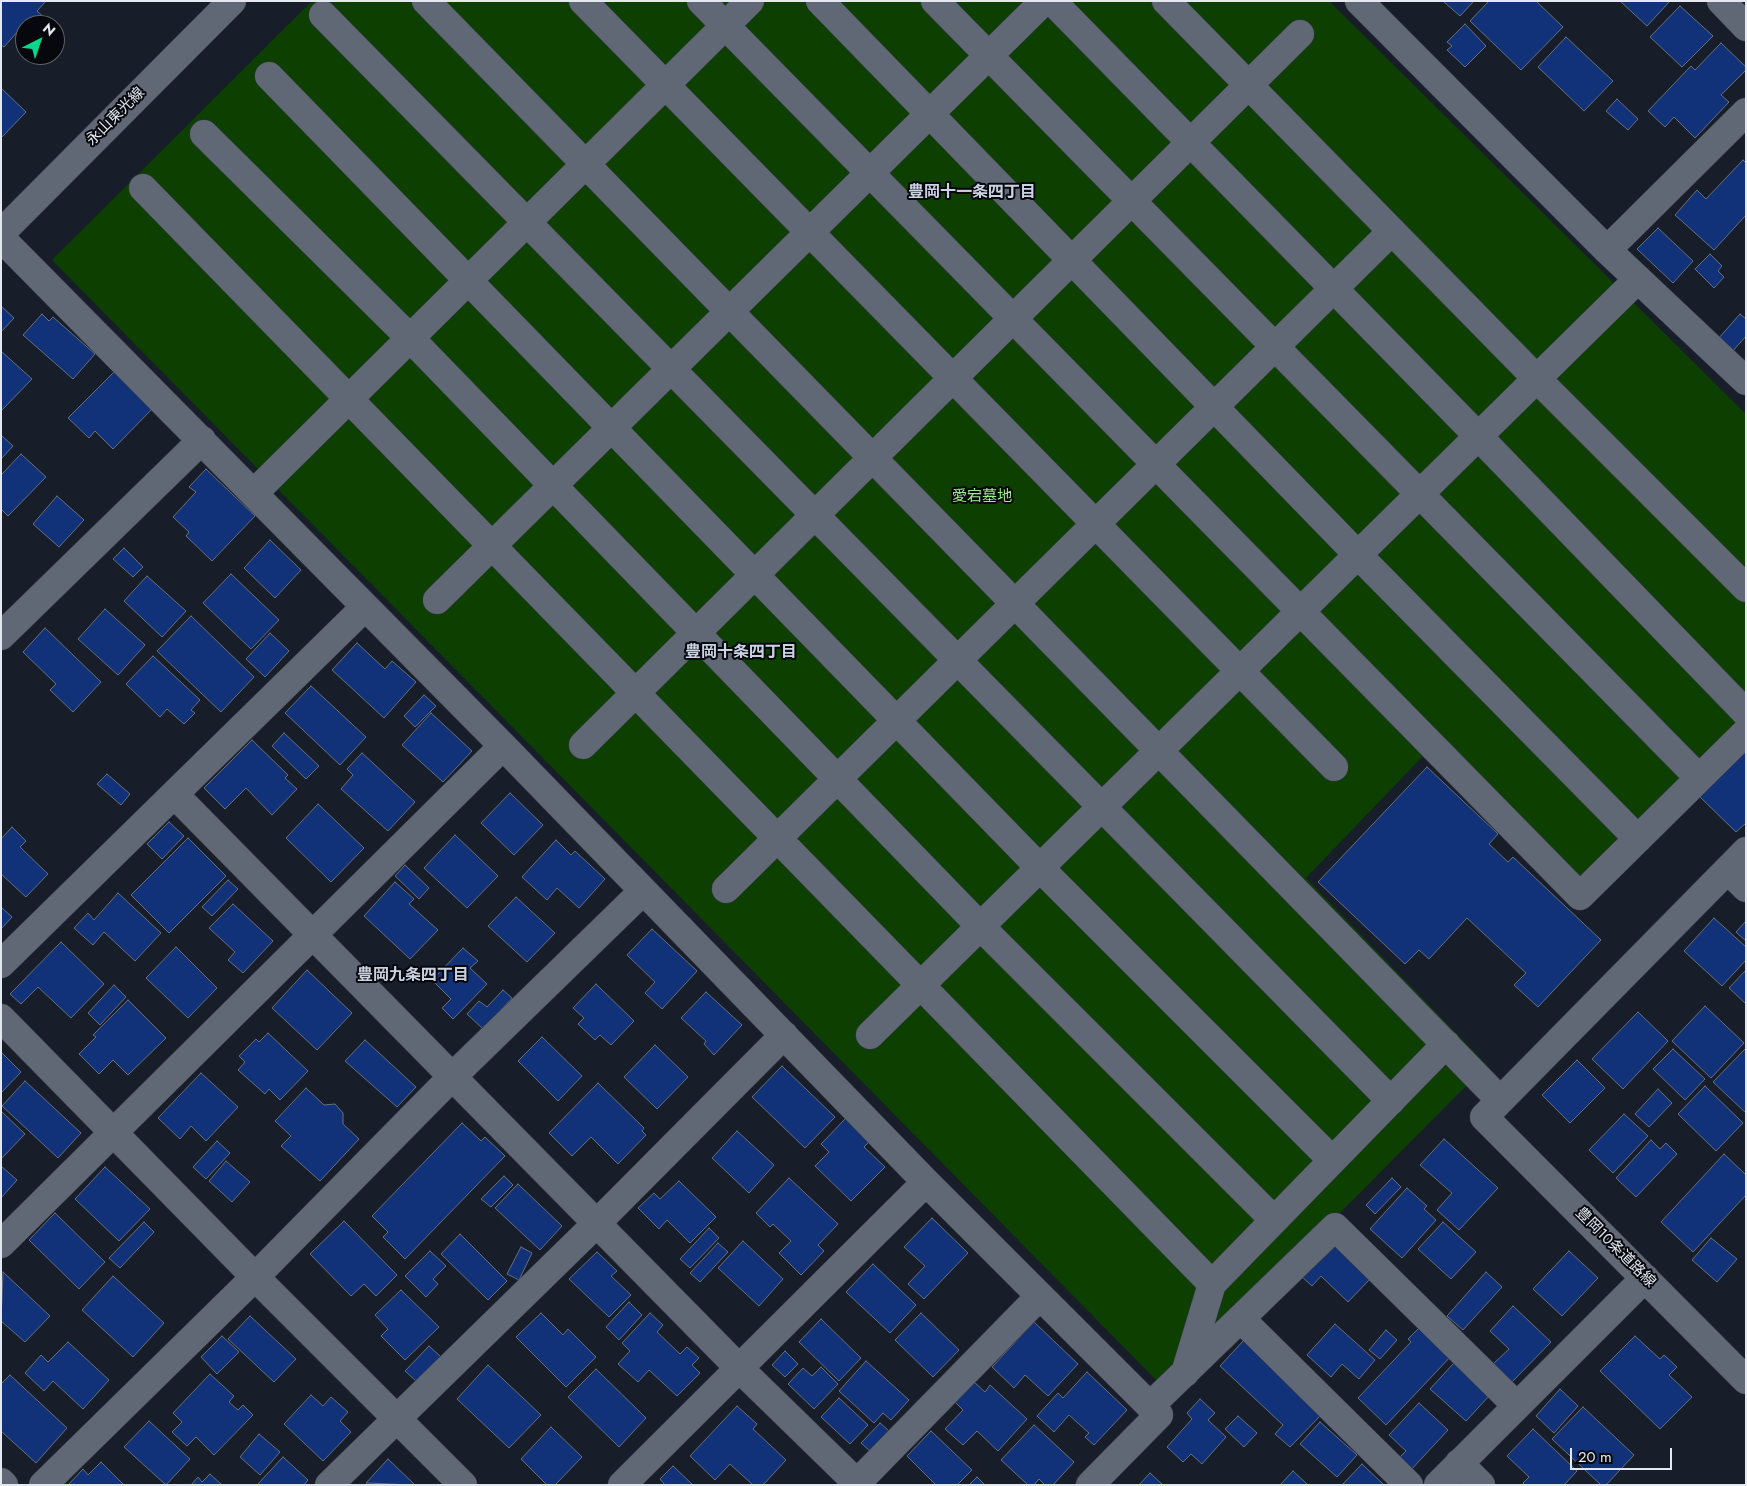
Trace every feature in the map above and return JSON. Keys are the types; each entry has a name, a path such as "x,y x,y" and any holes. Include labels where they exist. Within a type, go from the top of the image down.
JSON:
{"street":[{"name":"永山東光線","path":"3,230 232,1"},
{"name":"豊岡10条道路線","path":"426,1 1446,1044 1492,1108 1645,1278 1746,1380"},
{"path":"583,1 1334,767"},
{"path":"701,1 1580,896 1746,732"},
{"path":"254,493 750,1"},
{"path":"820,1 1358,555 1638,839"},
{"path":"935,1 1699,778"},
{"path":"437,600 1044,1"},
{"path":"1052,1 1334,288 1746,713"},
{"path":"1166,1 1537,379 1746,588"},
{"path":"1359,1 1608,250 1746,381"},
{"path":"1721,1 1746,26"},
{"path":"324,15 1390,1101"},
{"path":"583,745 1300,34"},
{"path":"269,76 1040,868 1332,1160"},
{"path":"1608,250 1744,117"},
{"path":"204,134 410,338 980,926 1274,1220"},
{"path":"143,188 1212,1284"},
{"path":"3,230 202,440 503,746 642,892 926,1182 1159,1416 1090,1485"},
{"path":"726,889 1392,231"},
{"path":"870,1035 1638,279"},
{"path":"1,636 202,440"},
{"path":"1,964 365,607"},
{"path":"1,1244 315,935 503,746"},
{"path":"175,795 315,935 740,1369 858,1484 1040,1296"},
{"path":"1492,1108 1740,870"},
{"path":"43,1485 255,1277 452,1077 642,892"},
{"path":"1,1018 255,1277 463,1485"},
{"path":"329,1485 396,1417 597,1223 784,1035"},
{"path":"1185,1373 1212,1284 1446,1044"},
{"path":"622,1485 926,1182"},
{"path":"1150,1406 1335,1227 1517,1406"},
{"path":"1438,1485 1645,1278"},
{"path":"1241,1319 1409,1485"},
{"path":"1459,1463 1481,1485"}],"green space":[{"name":"愛宕墓地","path":"312,1 1329,1 1746,414 1746,742 1580,906 1424,755 1306,878 1487,1065 1165,1389 52,260"}],"building":[{"path":"1,1 46,1 37,11 41,15 15,15 15,34 4,47 1,45"},
{"path":"1443,1 1474,1 1460,16"},
{"path":"1489,1 1536,1 1563,27 1521,70 1470,21"},
{"path":"1620,1 1670,1 1647,26"},
{"path":"1680,6 1713,36 1682,67 1650,37"},
{"path":"1465,24 1486,46 1465,67 1447,50 1452,46 1447,42"},
{"path":"1566,37 1613,81 1584,111 1538,67"},
{"path":"1721,43 1746,67 1746,70 1721,95 1729,102 1695,138 1674,117 1665,127 1648,111 1691,66 1695,70"},
{"path":"1,88 26,112 1,138"},
{"path":"1617,99 1638,119 1628,130 1606,111"},
{"path":"1743,160 1746,163 1746,215 1714,250 1675,215 1697,190 1706,199"},
{"path":"1658,228 1693,261 1673,283 1637,249"},
{"path":"1710,254 1722,266 1718,271 1724,277 1714,288 1695,269"},
{"path":"1,306 14,318 1,332"},
{"path":"42,314 49,321 53,317 95,354 73,379 23,335"},
{"path":"1740,314 1746,319 1746,336 1732,352 1718,339"},
{"path":"1,351 32,379 1,411"},
{"path":"114,372 152,409 113,449 95,431 89,438 68,418"},
{"path":"1,435 13,446 1,459"},
{"path":"21,454 46,477 8,516 1,509 1,475"},
{"path":"206,469 255,516 212,561 186,536 189,532 173,517 196,492 189,487"},
{"path":"57,496 84,520 59,547 33,524"},
{"path":"270,540 301,570 275,598 244,568"},
{"path":"124,548 143,567 133,577 113,559"},
{"path":"231,574 279,620 251,649 203,603"},
{"path":"147,576 186,611 162,637 124,601"},
{"path":"105,609 145,645 118,675 78,639"},
{"path":"191,616 254,677 221,712 157,651"},
{"path":"45,628 101,682 73,712 50,690 56,684 23,652"},
{"path":"270,633 289,651 265,677 246,659"},
{"path":"357,643 385,669 392,661 416,682 384,718 332,670"},
{"path":"153,656 200,700 191,710 195,713 184,724 167,709 160,717 126,684"},
{"path":"311,686 366,737 340,765 285,713"},
{"path":"424,695 436,706 415,727 404,716"},
{"path":"431,713 472,751 443,782 402,745"},
{"path":"284,733 319,766 306,779 272,746"},
{"path":"252,740 288,775 285,778 297,789 272,815 246,788 225,809 204,788"},
{"path":"1746,749 1746,823 1736,832 1699,796"},
{"path":"362,753 415,802 388,831 341,789 353,775 347,769"},
{"path":"1427,767 1498,834 1489,844 1508,862 1513,857 1601,940 1538,1007 1514,985 1526,973 1467,918 1429,959 1419,950 1405,964 1318,882"},
{"path":"107,774 130,794 121,805 97,784"},
{"path":"510,793 543,825 514,855 481,823"},
{"path":"318,804 364,848 331,882 286,838"},
{"path":"169,822 184,836 162,859 147,844"},
{"path":"12,827 26,841 20,847 48,874 26,897 1,874 1,839"},
{"path":"455,835 498,876 467,908 424,868"},
{"path":"188,838 226,876 169,933 131,895"},
{"path":"556,840 571,855 575,851 605,879 579,908 557,888 547,900 522,877"},
{"path":"405,865 429,888 419,899 395,876"},
{"path":"228,880 238,889 212,916 202,907"},
{"path":"395,882 414,899 409,904 438,930 410,959 364,916"},
{"path":"118,893 161,933 135,961 104,932 93,945 74,928 88,913 94,920"},
{"path":"516,897 555,933 527,962 488,926"},
{"path":"233,904 273,941 243,973 228,960 235,952 209,928"},
{"path":"1,907 12,917 1,929"},
{"path":"1714,918 1746,947 1746,960 1722,986 1684,951"},
{"path":"1746,921 1746,941 1736,932"},
{"path":"652,929 697,971 662,1009 645,993 655,982 627,955"},
{"path":"61,942 104,984 71,1018 38,987 21,1004 10,994"},
{"path":"176,947 217,988 188,1018 146,978"},
{"path":"463,948 478,961 470,968 487,984 453,1019 442,1008 451,999 432,980"},
{"path":"307,970 352,1013 317,1050 272,1008"},
{"path":"1746,970 1746,1004 1729,988"},
{"path":"596,984 634,1021 611,1045 600,1035 595,1040 578,1024 584,1018 573,1008"},
{"path":"114,985 126,997 100,1025 88,1013"},
{"path":"503,990 512,998 483,1029 467,1014 479,1001 487,1007"},
{"path":"706,992 742,1025 714,1055 704,1044 706,1041 681,1018"},
{"path":"128,1000 166,1038 128,1075 113,1060 99,1074 79,1054 96,1037 93,1035"},
{"path":"1705,1006 1744,1043 1711,1078 1672,1041"},
{"path":"1638,1012 1668,1041 1623,1089 1592,1059"},
{"path":"268,1033 308,1071 280,1100 269,1089 265,1094 238,1070 245,1062 239,1056 256,1039 259,1042"},
{"path":"542,1037 582,1076 558,1101 518,1061"},
{"path":"365,1040 416,1087 397,1107 345,1061"},
{"path":"655,1045 688,1077 657,1109 624,1077"},
{"path":"1746,1048 1746,1113 1713,1082"},
{"path":"1673,1049 1705,1079 1685,1100 1653,1069"},
{"path":"1,1052 21,1072 1,1093"},
{"path":"1577,1060 1605,1088 1570,1123 1542,1095"},
{"path":"782,1066 835,1117 805,1148 752,1097"},
{"path":"201,1073 238,1107 206,1141 191,1126 180,1139 158,1118"},
{"path":"25,1081 81,1133 58,1158 2,1106"},
{"path":"598,1083 644,1128 642,1131 646,1135 618,1164 591,1137 572,1156 549,1133"},
{"path":"1705,1086 1743,1123 1716,1151 1678,1114"},
{"path":"306,1088 324,1105 335,1104 343,1113 343,1124 359,1139 320,1181 281,1146 291,1136 275,1121"},
{"path":"1658,1089 1672,1103 1649,1127 1635,1114"},
{"path":"1,1111 25,1134 2,1158 1,1157"},
{"path":"1624,1114 1648,1136 1613,1173 1589,1150"},
{"path":"847,1117 871,1140 864,1147 885,1167 851,1201 815,1166 829,1152 821,1144"},
{"path":"462,1123 481,1141 485,1137 505,1156 405,1259 383,1237 388,1232 372,1216"},
{"path":"737,1131 774,1165 749,1193 712,1158"},
{"path":"1444,1139 1498,1188 1459,1230 1437,1210 1452,1193 1420,1165"},
{"path":"1651,1140 1660,1149 1666,1143 1677,1154 1636,1197 1616,1178"},
{"path":"217,1141 230,1153 206,1179 193,1167"},
{"path":"1724,1154 1746,1175 1746,1195 1693,1252 1661,1222"},
{"path":"226,1161 250,1182 232,1202 209,1181"},
{"path":"1,1166 17,1180 1,1198"},
{"path":"105,1167 150,1209 119,1241 75,1199"},
{"path":"504,1176 513,1185 491,1207 481,1199"},
{"path":"789,1178 838,1224 818,1245 824,1251 801,1275 779,1253 791,1241 773,1224 770,1227 756,1213"},
{"path":"1392,1178 1401,1187 1375,1214 1366,1205"},
{"path":"679,1181 716,1217 690,1243 667,1220 659,1229 638,1208 654,1193 660,1199"},
{"path":"518,1184 562,1226 540,1250 495,1208"},
{"path":"1407,1188 1427,1206 1424,1209 1436,1220 1402,1258 1370,1229"},
{"path":"55,1213 105,1262 79,1289 29,1240"},
{"path":"932,1218 968,1253 924,1299 908,1284 925,1266 904,1247"},
{"path":"344,1221 397,1275 376,1296 364,1284 351,1296 310,1254"},
{"path":"144,1222 154,1232 120,1268 109,1258"},
{"path":"1443,1222 1476,1252 1451,1279 1418,1249"},
{"path":"709,1228 719,1238 690,1268 680,1259"},
{"path":"460,1234 507,1281 488,1300 441,1254"},
{"path":"1711,1238 1737,1259 1717,1282 1692,1260"},
{"path":"743,1241 783,1279 759,1306 718,1268"},
{"path":"1331,1241 1370,1279 1348,1302 1321,1276 1312,1286 1300,1275"},
{"path":"718,1243 728,1252 700,1282 690,1273"},
{"path":"521,1247 532,1253 519,1280 507,1274"},
{"path":"430,1251 446,1266 433,1279 438,1284 426,1297 405,1276"},
{"path":"1569,1251 1598,1278 1562,1316 1533,1289"},
{"path":"597,1252 617,1271 611,1276 631,1295 609,1317 569,1279"},
{"path":"873,1264 916,1305 890,1333 846,1292"},
{"path":"3,1272 50,1316 25,1342 1,1321"},
{"path":"1486,1272 1502,1287 1463,1330 1447,1316"},
{"path":"113,1276 164,1323 133,1357 82,1310"},
{"path":"401,1290 439,1327 405,1360 381,1336 388,1329 375,1315"},
{"path":"629,1302 642,1315 619,1340 606,1327"},
{"path":"1513,1306 1551,1342 1511,1383 1492,1365 1509,1349 1490,1331"},
{"path":"541,1313 563,1335 568,1329 596,1357 566,1387 516,1337"},
{"path":"650,1313 663,1325 657,1332 680,1354 687,1347 699,1358 692,1365 700,1373 677,1396 649,1370 638,1382 618,1364 630,1351 622,1343"},
{"path":"921,1313 959,1350 933,1377 895,1340"},
{"path":"250,1316 296,1359 274,1382 228,1339"},
{"path":"821,1319 861,1358 839,1381 799,1342"},
{"path":"1034,1322 1078,1364 1048,1396 1025,1375 1014,1388 992,1367"},
{"path":"1335,1324 1375,1360 1359,1379 1342,1364 1331,1377 1307,1355"},
{"path":"1422,1325 1453,1354 1386,1425 1358,1398 1411,1342 1408,1339"},
{"path":"1386,1330 1397,1340 1380,1359 1369,1350"},
{"path":"222,1336 239,1352 217,1374 201,1357"},
{"path":"1635,1336 1660,1359 1664,1355 1677,1367 1669,1375 1692,1397 1660,1429 1600,1371"},
{"path":"1244,1340 1322,1414 1290,1447 1275,1434 1283,1425 1220,1366"},
{"path":"68,1342 109,1380 83,1409 53,1381 44,1391 25,1373 41,1355 48,1362"},
{"path":"429,1346 441,1357 417,1382 405,1371"},
{"path":"785,1351 798,1364 785,1377 772,1365"},
{"path":"866,1361 909,1400 891,1420 883,1413 874,1423 839,1391"},
{"path":"1454,1363 1490,1395 1466,1421 1430,1389"},
{"path":"488,1365 541,1415 509,1448 457,1399"},
{"path":"821,1367 838,1384 814,1409 788,1384 803,1368 812,1376"},
{"path":"596,1369 646,1418 619,1447 568,1397"},
{"path":"1087,1372 1127,1410 1094,1445 1085,1437 1089,1433 1069,1415 1054,1432 1037,1416 1058,1393 1063,1398"},
{"path":"210,1374 234,1396 229,1402 238,1410 243,1405 253,1415 214,1455 196,1437 187,1446 172,1432 182,1422 173,1413"},
{"path":"10,1375 67,1428 36,1463 1,1431 1,1384"},
{"path":"973,1381 985,1392 990,1385 1027,1419 998,1451 977,1431 963,1445 945,1429 963,1410 955,1402"},
{"path":"1560,1389 1578,1406 1554,1433 1536,1416"},
{"path":"311,1395 323,1406 331,1397 348,1412 340,1421 351,1432 323,1461 284,1424"},
{"path":"839,1398 868,1425 850,1444 821,1417"},
{"path":"1200,1399 1215,1413 1208,1420 1226,1437 1202,1464 1191,1454 1183,1462 1167,1447 1192,1419 1187,1413"},
{"path":"1419,1403 1448,1430 1409,1472 1397,1460 1406,1451 1389,1435"},
{"path":"737,1406 757,1424 753,1429 786,1460 763,1485 753,1485 730,1464 715,1480 690,1456"},
{"path":"1583,1407 1634,1455 1606,1485 1601,1485 1552,1439"},
{"path":"1238,1416 1257,1433 1244,1447 1225,1429"},
{"path":"149,1421 190,1459 166,1485 124,1447"},
{"path":"1320,1422 1357,1455 1337,1477 1300,1444"},
{"path":"880,1423 889,1431 870,1451 861,1443"},
{"path":"1034,1425 1074,1462 1053,1485 1045,1485 1039,1479 1034,1485 1028,1485 1001,1460"},
{"path":"551,1427 582,1457 555,1485 547,1485 521,1459"},
{"path":"1533,1429 1577,1471 1564,1485 1525,1485 1523,1483 1529,1477 1507,1456"},
{"path":"931,1431 972,1470 957,1485 936,1485 907,1456"},
{"path":"259,1434 280,1452 260,1475 240,1457"},
{"path":"283,1457 308,1480 304,1485 257,1485"},
{"path":"388,1459 415,1485 366,1483"},
{"path":"101,1462 124,1485 68,1485 83,1469 88,1475"},
{"path":"1362,1464 1384,1485 1342,1485"},
{"path":"673,1466 693,1485 665,1485 660,1479"},
{"path":"1293,1471 1308,1485 1280,1485"},
{"path":"1150,1473 1163,1485 1139,1485"},
{"path":"210,1474 222,1485 191,1485 198,1477 202,1482"},
{"path":"977,1477 985,1485 969,1485"}],"district":[{"name":"豊岡十一条四丁目","path":"972,193"},
{"name":"豊岡十条四丁目","path":"741,653"},
{"name":"豊岡九条四丁目","path":"413,976"}]}
